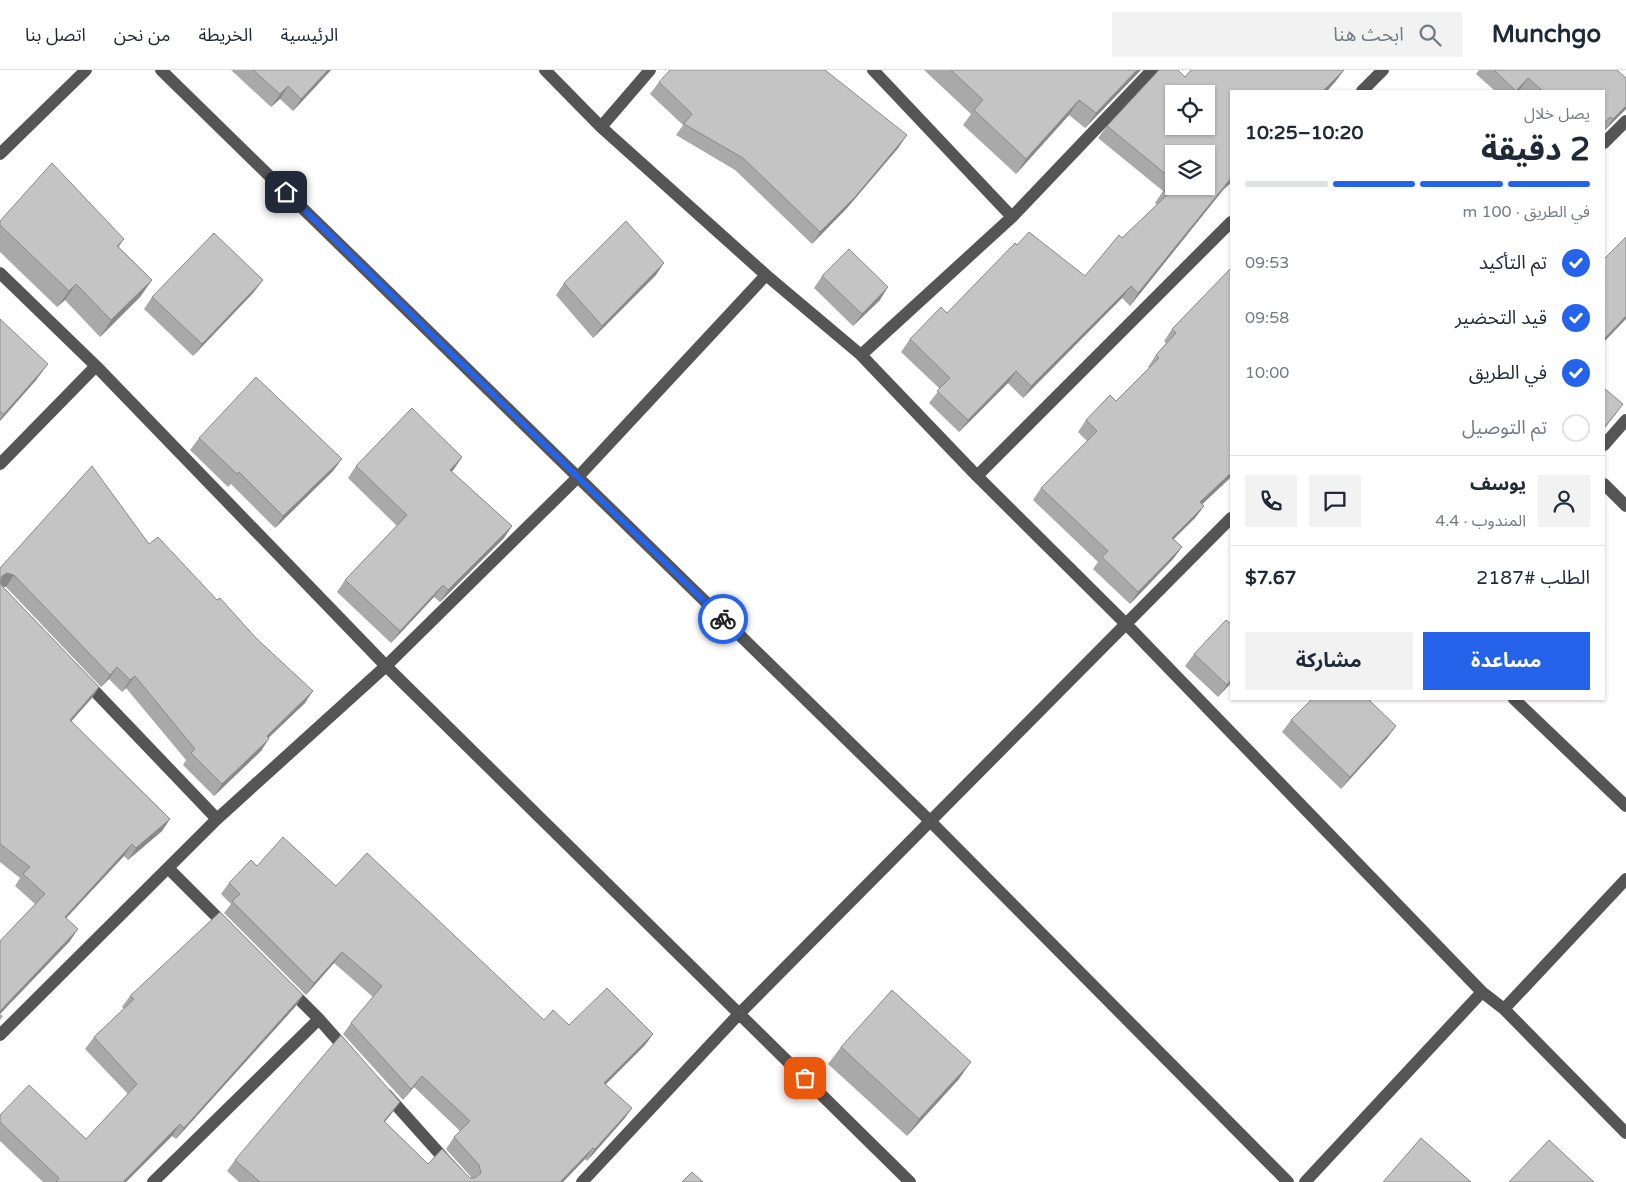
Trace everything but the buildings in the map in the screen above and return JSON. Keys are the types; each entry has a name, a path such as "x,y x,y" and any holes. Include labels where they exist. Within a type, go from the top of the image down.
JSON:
{"street":[{"path":"0,154 86,70"},
{"path":"161,70 930,821 1288,1182"},
{"path":"545,70 601,127 766,275 861,356 977,476 1126,624 1482,992 1504,1009 1626,1133"},
{"path":"601,127 650,70"},
{"path":"873,70 1012,217"},
{"path":"861,356 1012,217 1152,70"},
{"path":"1363,90 1383,70"},
{"path":"1605,142 1626,121"},
{"path":"977,476 1230,223"},
{"path":"0,273 96,366 386,666 910,1182"},
{"path":"0,1035 217,819 386,666 578,477 766,275"},
{"path":"0,464 96,366"},
{"path":"1605,444 1626,420"},
{"path":"1605,485 1626,506"},
{"path":"582,1182 739,1014 1230,519"},
{"path":"75,671 217,819"},
{"path":"1515,700 1626,806"},
{"path":"168,868 236,936"},
{"path":"1504,1009 1626,878"},
{"path":"278,978 359,1063"},
{"path":"1305,1182 1482,992"},
{"path":"153,1182 319,1019"},
{"path":"379,1086 465,1182"}],"way so far":[{"path":"723,619 930,821 739,1014 805,1078"}],"route":[{"path":"286,192 723,619"}]}
